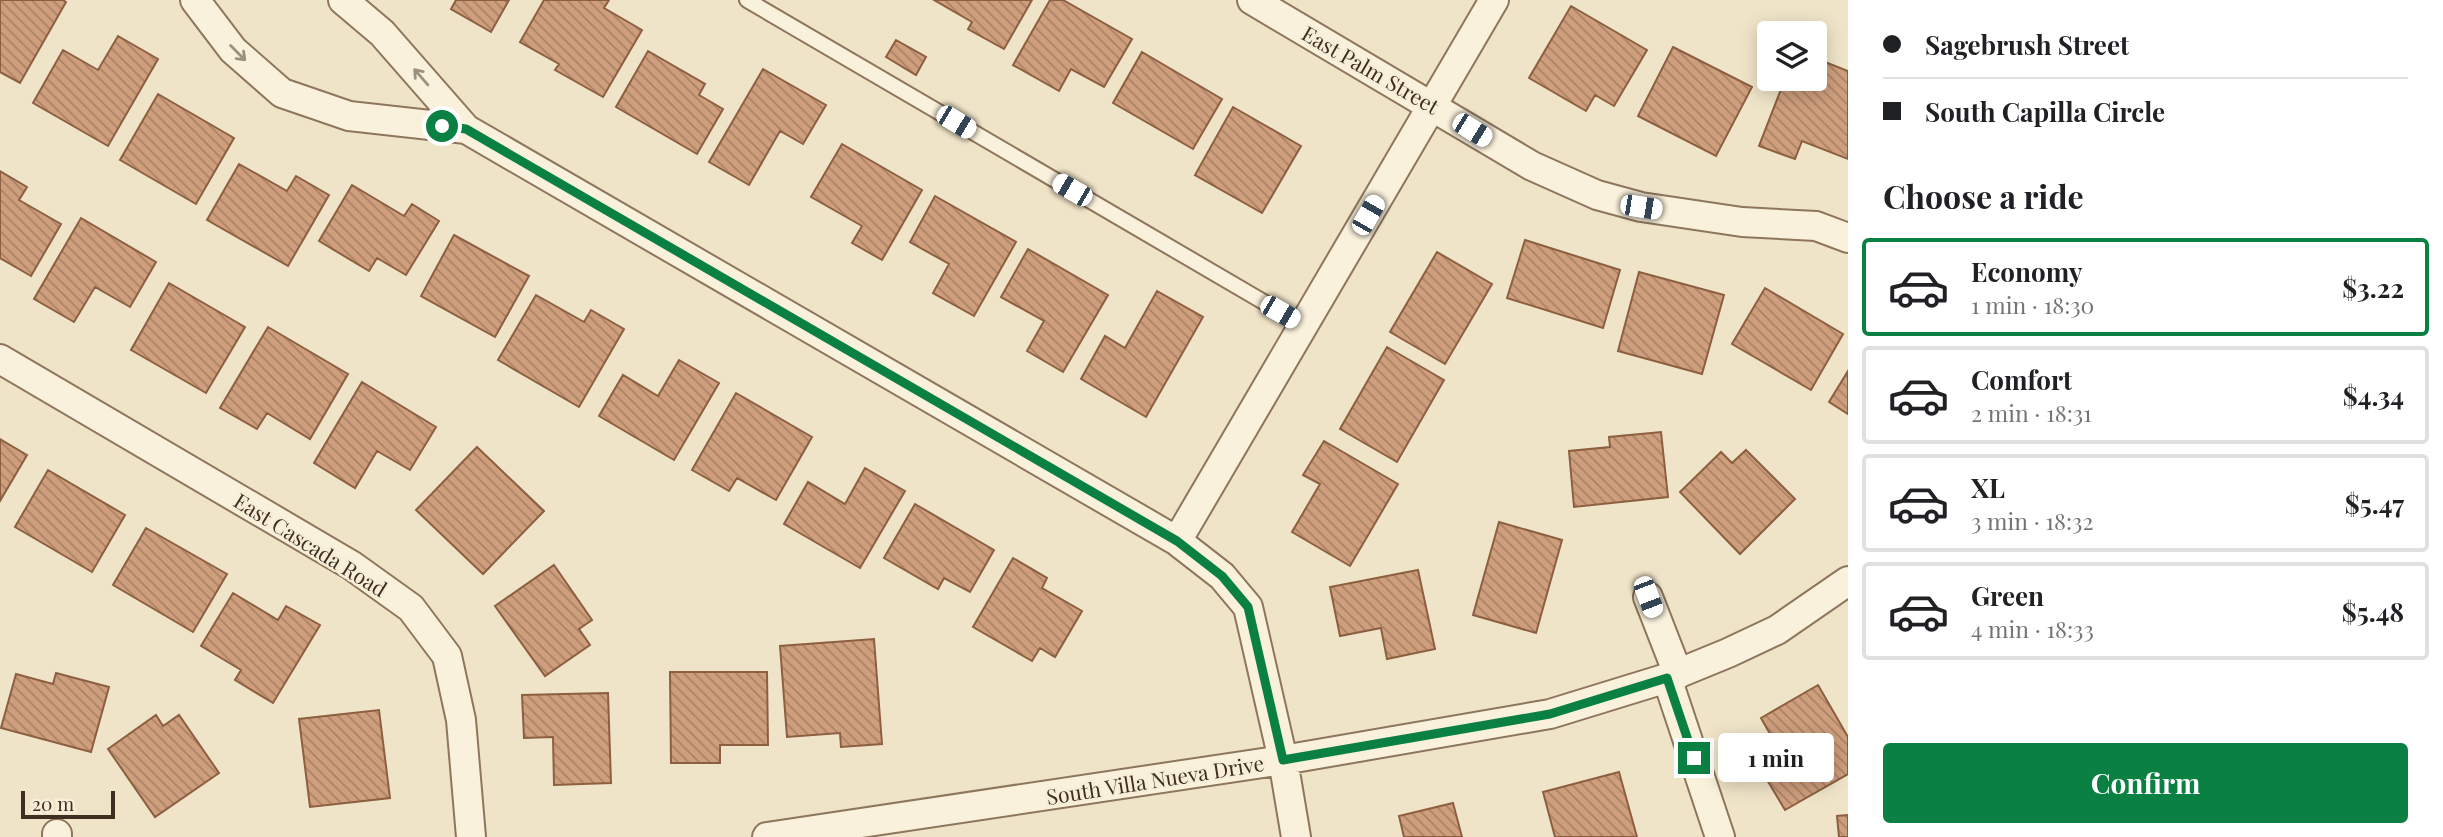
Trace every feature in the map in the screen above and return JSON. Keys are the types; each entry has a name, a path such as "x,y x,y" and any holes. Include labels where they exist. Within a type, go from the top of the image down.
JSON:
{"street":[{"path":"195,0 233,50 282,93 349,116 466,129"},
{"path":"343,0 382,33 466,129 1177,541 1222,576 1248,607 1283,760 1296,837"},
{"name":"East Palm Street","path":"1252,0 1532,166 1597,195 1641,207 1742,222 1816,226 1848,238"},
{"path":"1177,541 1494,0"},
{"name":"East Cascada Road","path":"0,359 351,565 411,608 447,656 461,720 471,837"},
{"name":"South Villa Nueva Drive","path":"767,837 879,829 1550,714 1672,676 1777,630 1848,581"},
{"path":"1648,597 1720,837"}],"lane":[{"path":"747,0 1303,325"}],"building":[{"path":"0,0 66,2 20,83 0,72"},
{"path":"456,0 509,0 491,32 451,9"},
{"path":"544,0 609,0 604,8 642,30 603,97 555,70 559,64 520,42"},
{"path":"934,0 1032,0 1004,49 968,29 972,22"},
{"path":"1050,0 1063,0 1132,39 1104,87 1071,69 1059,91 1013,65"},
{"path":"1571,6 1647,50 1614,106 1595,95 1586,111 1529,78"},
{"path":"118,36 158,59 108,146 33,103 63,50 98,70"},
{"path":"896,40 926,57 916,75 886,57"},
{"path":"1673,47 1752,87 1716,156 1638,116"},
{"path":"648,51 705,84 699,95 723,109 697,154 616,107"},
{"path":"1142,52 1222,99 1193,149 1113,103"},
{"path":"1827,63 1848,71 1848,159 1802,141 1795,159 1759,146 1780,91 1827,91"},
{"path":"763,69 826,105 803,144 780,131 749,185 709,162"},
{"path":"158,94 234,138 196,204 120,160"},
{"path":"1233,107 1301,146 1262,213 1195,175"},
{"path":"842,144 922,190 882,260 852,243 862,226 811,197"},
{"path":"239,164 287,191 296,176 329,195 288,266 207,220"},
{"path":"0,171 27,187 19,200 61,224 31,276 0,258"},
{"path":"352,185 404,216 412,204 439,221 406,275 377,258 369,271 319,241"},
{"path":"935,196 1016,242 974,316 933,293 949,264 910,242"},
{"path":"81,218 156,262 130,307 95,287 74,322 34,299"},
{"path":"454,235 529,276 495,337 421,296"},
{"path":"1525,240 1620,270 1603,328 1507,298"},
{"path":"1028,249 1108,295 1063,372 1027,351 1044,321 1001,297"},
{"path":"1437,252 1492,284 1445,364 1390,332"},
{"path":"1639,272 1724,295 1702,374 1618,351"},
{"path":"169,283 245,327 206,393 131,350"},
{"path":"1765,288 1843,334 1811,390 1732,344"},
{"path":"1157,291 1203,317 1146,417 1081,379 1105,336 1125,348"},
{"path":"536,295 584,322 591,310 624,329 579,407 498,360"},
{"path":"268,327 348,374 310,439 267,413 257,429 220,408"},
{"path":"1387,347 1444,380 1397,462 1340,429"},
{"path":"679,360 719,383 674,460 599,416 623,375 658,396"},
{"path":"1848,371 1848,414 1829,402"},
{"path":"362,382 436,427 410,470 377,451 355,488 314,463"},
{"path":"736,393 812,437 776,500 737,478 729,491 692,470"},
{"path":"1661,432 1668,497 1574,507 1569,451 1610,447 1609,437"},
{"path":"0,439 27,455 0,501"},
{"path":"1324,441 1398,484 1350,566 1292,532 1320,484 1303,475"},
{"path":"477,447 544,511 483,574 416,510"},
{"path":"1746,450 1795,499 1740,554 1680,492 1721,452 1732,463"},
{"path":"865,468 905,491 860,568 784,524 808,482 845,504"},
{"path":"48,470 125,515 92,572 15,527"},
{"path":"915,504 994,550 970,592 944,578 938,589 884,558"},
{"path":"1499,522 1562,540 1536,633 1473,615"},
{"path":"146,528 227,574 193,632 113,585"},
{"path":"1013,558 1047,578 1042,588 1082,611 1055,657 1040,648 1032,661 973,627"},
{"path":"554,565 592,620 579,629 590,645 545,676 495,606"},
{"path":"1418,570 1435,649 1387,659 1381,628 1340,636 1330,587"},
{"path":"233,593 278,620 286,606 320,625 273,703 235,680 241,670 201,646"},
{"path":"874,639 882,744 841,747 840,733 787,737 780,646"},
{"path":"670,672 767,672 768,745 720,745 720,763 671,763"},
{"path":"56,673 109,687 91,752 1,728 16,674 53,684"},
{"path":"1818,685 1848,737 1848,774 1785,810 1763,773 1785,760 1761,718"},
{"path":"608,693 611,783 554,785 553,737 524,738 522,695"},
{"path":"379,710 390,798 310,807 299,719"},
{"path":"156,715 163,726 179,715 219,773 155,817 108,749"},
{"path":"1619,772 1637,837 1555,837 1543,792"},
{"path":"1453,803 1462,837 1404,837 1399,816"},
{"path":"1848,815 1848,837 1839,837 1837,816"}],"route":[{"path":"442,126 466,129 1177,541 1222,576 1248,607 1283,760 1550,714 1667,678 1694,758"}]}
